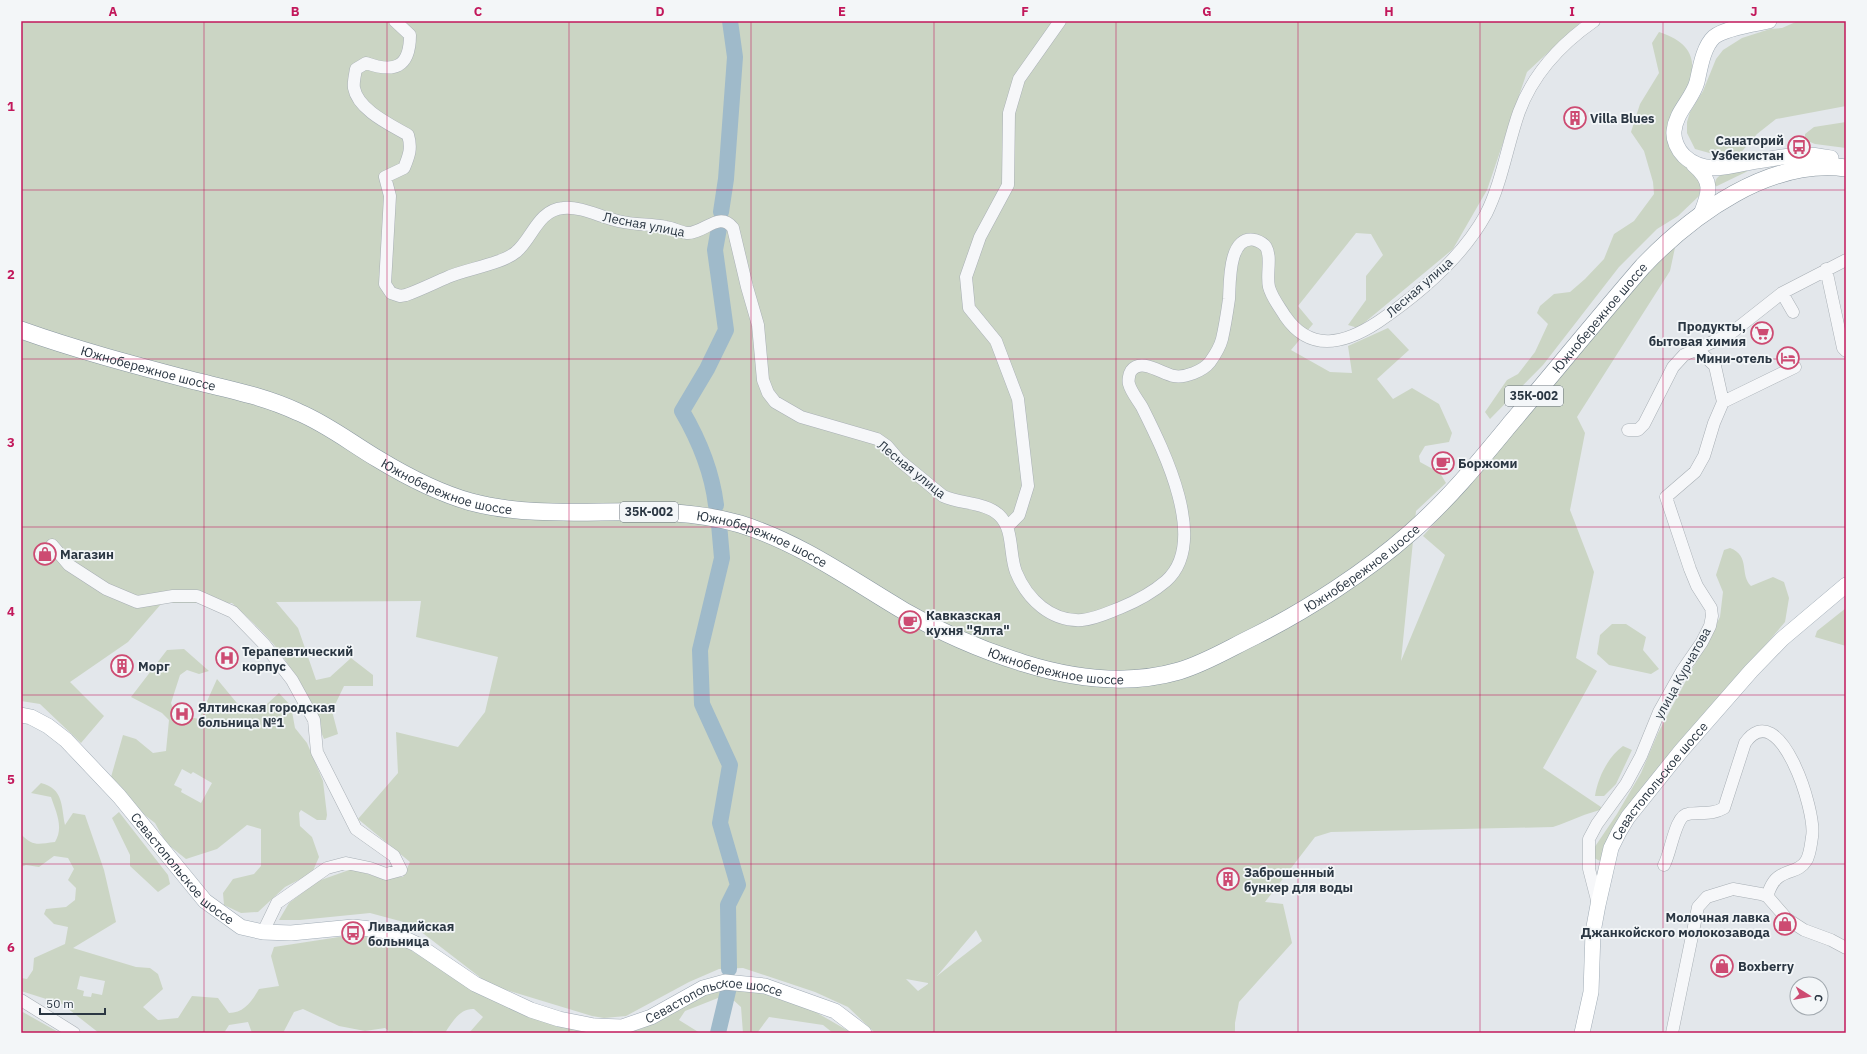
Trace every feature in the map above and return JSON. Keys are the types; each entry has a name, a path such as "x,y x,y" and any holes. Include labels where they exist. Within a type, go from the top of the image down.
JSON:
{"highway":[{"name":"Южнобережное шоссе","path":"1773,172 1792,161 1838,159"},
{"name":"Южнобережное шоссе","path":"21,330 127,363 264,398 296,410 322,423 380,461 467,501 524,511 686,514 712,517 765,532 794,545 842,572 905,612 962,642 1024,664 1056,672 1104,679 1145,678 1181,670 1266,630 1298,612 1383,556 1413,531 1456,483 1651,248 1674,224 1704,207 1734,184 1773,172 1814,167 1846,168"},
{"name":"Южнобережное шоссе","path":"21,323 49,334 268,393 301,405 438,481 471,493 498,500 530,505 693,507 740,516 770,525 800,538 934,618 967,633 1029,655 1109,671 1138,672 1165,666 1210,652 1287,609 1378,550 1408,526 1456,483"}],"main road":[{"path":"1704,207 1708,184 1706,178 1681,153 1675,140 1674,132 1680,110 1696,86 1709,44 1714,37 1769,21"},
{"path":"1694,165 1710,168 1741,165 1798,155 1838,159"},
{"path":"1741,165 1773,172"},
{"name":"Севастопольское шоссе","path":"1582,1033 1591,992 1594,932 1601,908 1611,848 1628,816 1711,717 1782,639 1846,585"},
{"name":"Севастопольское шоссе","path":"1589,1033 1597,995 1601,908 1608,893 1618,850 1626,835 1655,796 1758,678 1789,645 1846,598"},
{"name":"Севастопольское шоссе","path":"21,715 31,717 48,726 66,740 119,796 205,901 241,927 292,934 353,927 388,931 416,944 441,962 482,987 531,1010 559,1019 594,1026 622,1027 651,1017 703,988 725,982 765,986 835,1011 864,1033"},
{"path":"264,930 362,922 379,925 399,931 429,946 479,982 514,997 539,1007 584,1019 609,1022 635,1016 710,977 734,973 762,979 822,1000 845,1011 870,1033"}],"street":[{"name":"Лесная улица","path":"395,21 410,34 408,54 404,61 392,68 379,67 366,63 356,69 354,88 362,103 378,117 408,135 411,144 410,153 404,168 384,177 390,196 385,284 391,293 400,296 406,295 448,277 508,257 521,247 542,218 552,211 561,208 570,207 618,221 667,227 687,233 694,232 715,222 723,220 732,228 758,325 763,380 768,392 775,402 800,417 877,439 887,446 899,460 943,496 951,500 982,507 995,512 1001,517 1007,527 1014,567 1025,590 1037,604 1057,616 1073,620 1098,617 1136,601 1156,589 1170,578 1178,564 1183,545 1184,520 1172,473 1142,407 1129,384 1129,375 1132,369 1140,365 1151,367 1177,377 1193,373 1206,367 1221,343 1227,316 1234,255 1240,243 1247,240 1255,240 1263,244 1267,249 1267,276 1274,300 1299,331 1313,338 1325,341 1341,341 1355,336 1410,298 1452,260 1474,235 1488,210 1499,183 1518,115 1528,89 1552,57 1594,21"},
{"path":"1007,527 1019,515 1028,486 1018,399 996,341 969,308 966,277 980,237 1008,185 1009,113 1019,79 1060,21"},
{"path":"1628,430 1638,430 1644,424 1673,367 1684,355 1730,334 1782,293 1846,260"},
{"path":"1826,269 1843,348 1846,351"},
{"path":"1782,293 1793,312"},
{"path":"1697,349 1715,366 1723,402 1796,367"},
{"name":"улица Курчатова","path":"1601,908 1590,869 1589,839 1597,824 1626,784 1642,756 1659,712 1682,671 1702,642 1710,626 1711,608 1697,586 1690,569 1666,497 1695,472 1704,456 1714,423 1723,402"},
{"path":"52,545 69,565 106,589 136,602 173,596 197,596 232,612 264,644 292,680 314,720 317,752 356,829 394,856 401,870 386,874 346,863 327,868 278,903 264,930"},
{"path":"1664,865 1671,851 1678,822 1682,816 1687,814 1717,812 1724,808 1745,743 1750,736 1756,732 1771,733 1781,741 1792,758 1810,812 1813,836 1807,860 1798,869 1780,876 1772,885 1767,896"},
{"path":"1672,1033 1698,907 1707,896 1733,889 1767,896 1787,919 1804,930 1832,940 1846,948"},
{"path":"21,1000 74,1033"}],"green space":[{"path":"21,21 1582,21 1527,72 1487,190 1453,249 1358,328 1348,325 1366,300 1366,276 1383,255 1371,234 1356,233 1298,306 1313,324 1291,350 1330,372 1352,373 1348,346 1388,328 1409,350 1377,379 1393,399 1412,388 1439,404 1452,433 1449,442 1425,446 1419,456 1420,462 1440,473 1446,483 1416,511 1401,661 1445,555 1423,536 1460,494 1580,346 1676,243 1670,271 1577,417 1585,433 1570,510 1594,572 1576,658 1597,671 1543,768 1604,809 1553,827 1331,832 1315,837 1265,902 1283,904 1292,943 1239,1002 1235,1023 1235,1033 875,1033 848,1007 815,992 743,968 719,969 689,982 626,1016 604,1018 592,1016 490,985 411,924 370,913 300,920 279,920 289,903 318,881 352,869 374,876 403,877 410,862 358,819 398,773 396,732 458,747 485,712 498,657 416,637 421,601 276,602 298,628 316,680 330,677 351,658 373,675 373,686 344,686 332,711 338,734 324,739 304,694 286,661 268,638 232,603 162,603 128,642 70,682 104,716 81,743 40,704 21,701","holes":["976,930 982,941 937,976","906,979 928,983 928,984 918,991"]},
{"path":"1798,21 1846,21 1846,106 1776,119 1757,134 1737,157 1713,154 1695,149 1687,133 1687,122 1690,112 1703,91 1716,59 1723,50 1742,38 1770,29 1782,28"},
{"path":"1659,32 1676,40 1687,49 1692,61 1692,73 1689,86 1670,129 1700,175 1701,189 1699,196 1678,216 1657,229 1619,267 1543,365 1490,419 1485,412 1507,380 1518,374 1535,352 1548,324 1537,313 1540,306 1554,294 1570,292 1585,279 1604,259 1614,234 1634,221 1654,194 1653,182 1644,151 1631,132 1640,104 1659,73 1652,43"},
{"path":"1846,122 1846,148 1815,144 1805,140 1805,134 1814,127"},
{"path":"1746,170 1748,171 1715,187 1717,178 1721,175"},
{"path":"1730,548 1736,551 1743,560 1746,576 1751,586 1773,577 1784,582 1789,598 1785,622 1671,756 1602,862 1594,858 1594,848 1617,814 1641,773 1658,733 1720,617 1723,592 1716,575 1724,550"},
{"path":"1846,608 1846,646 1815,637 1817,631"},
{"path":"1612,624 1626,624 1646,637 1643,650 1659,669 1651,674 1609,665 1597,654 1600,635"},
{"path":"184,649 209,671 199,674 187,670 180,675 171,703 175,714 199,719 217,679 246,714 256,714 279,693 291,706 295,728 307,743 323,781 327,815 326,820 317,820 301,810 299,813 300,826 312,837 319,857 312,873 285,887 258,912 241,913 224,905 223,893 233,879 254,874 261,866 261,829 247,825 217,849 186,859 166,843 155,823 138,810 111,777 123,735 136,739 153,753 166,751 169,720 162,713 131,697 167,650","holes":["182,769 191,774 193,772 212,783 201,803 181,792 182,789 174,785"]},
{"path":"1623,746 1632,750 1616,784 1604,796 1595,796 1604,768"},
{"path":"41,783 54,789 58,794 62,805 65,825 73,813 85,815 104,870 116,922 73,948 136,967 150,968 158,974 163,989 143,1007 158,1020 178,1018 192,996 218,998 229,1013 239,1011 247,1006 259,989 279,986 271,956 274,947 352,935 394,940 486,996 602,1033 469,1033 483,1017 474,1009 469,1009 457,1016 445,1033 413,1031 412,1033 391,1033 385,1028 365,1031 339,1026 303,1009 294,1012 283,1033 252,1033 248,1022 229,1025 224,1033 99,1033 62,1004 21,991 21,978 27,979 33,970 34,958 65,944 68,927 54,924 44,914 46,909 66,907 75,900 76,888 68,880 74,869 68,858 54,856 39,867 26,865 21,867 21,834 29,841 36,844 55,842 59,831 57,814 51,797 31,793","holes":["80,976 105,981 102,995 92,993 91,997 83,996 84,991 77,989"]},
{"path":"119,812 168,875 170,884 158,892 130,866 130,855 112,818"},
{"path":"737,982 812,1010 852,1033 833,1033 823,1025 769,1017 757,1033 743,1033 741,1007 731,998 718,998 685,1011 679,1020 700,1033 605,1033 641,1029 709,988"},
{"path":"21,1011 60,1033 21,1033"}],"waterway":[{"path":"721,212 726,179 735,57 730,21"},
{"path":"716,505 704,456 682,411 707,369 726,330 715,250 719,228"},
{"path":"719,524 722,558 700,650 702,704 730,765 720,823 738,885 728,905 729,969"},
{"path":"718,1033 729,987"}],"place":[{"name":"Villa Blues","path":"1575,118"},
{"name":"Санаторий Узбекистан","path":"1799,147"},
{"name":"Продукты, бытовая химия","path":"1762,333"},
{"name":"Мини-отель","path":"1788,358"},
{"name":"Боржоми","path":"1443,463"},
{"name":"Магазин","path":"45,554"},
{"name":"Кавказская кухня \"Ялта\"","path":"910,622"},
{"name":"Терапевтический корпус","path":"227,658"},
{"name":"Морг","path":"122,666"},
{"name":"Ялтинская городская больница №1","path":"182,714"},
{"name":"Заброшенный бункер для воды","path":"1228,879"},
{"name":"Молочная лавка Джанкойского молокозавода","path":"1785,924"},
{"name":"Ливадийская больница","path":"353,933"},
{"name":"Boxberry","path":"1722,966"}]}
